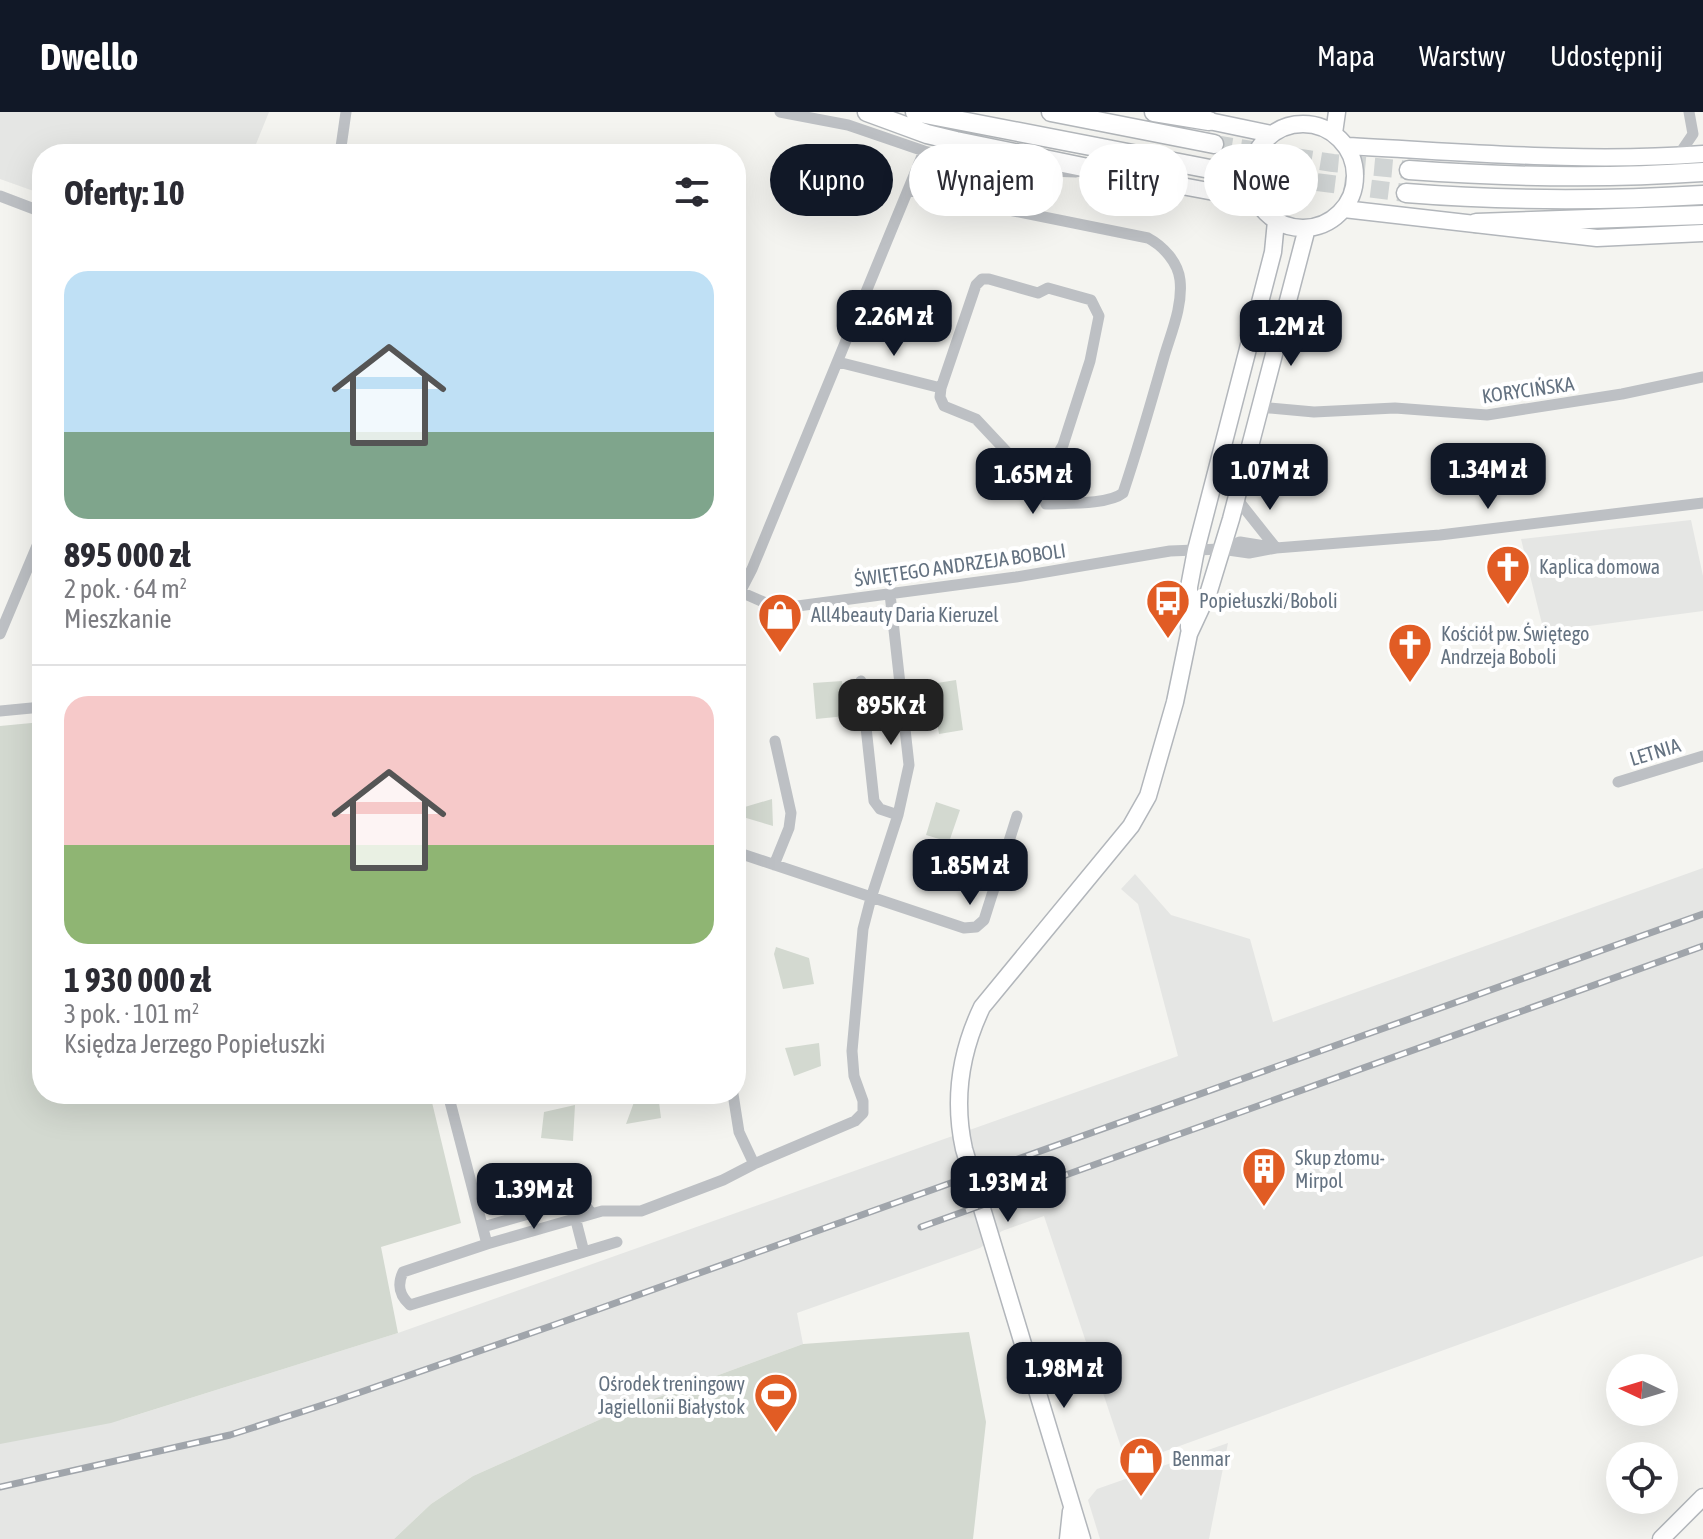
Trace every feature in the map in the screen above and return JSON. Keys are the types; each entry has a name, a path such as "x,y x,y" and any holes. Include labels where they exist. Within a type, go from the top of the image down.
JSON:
{"main road":[{"path":"867,112 956,141 1079,166"},
{"path":"915,112 1204,168"},
{"path":"1051,112 1214,144"},
{"path":"1154,112 1209,121"},
{"path":"1409,170 1554,177 1703,172"},
{"path":"1406,193 1552,200 1625,200 1703,195"},
{"path":"1476,223 1703,215"}],"street":[{"path":"341,144 346,112"},
{"path":"780,112 848,125 909,146"},
{"path":"1184,112 1209,121 1271,134"},
{"path":"1334,133 1337,112"},
{"path":"1678,156 1693,134 1689,112"},
{"path":"1264,144 1271,134 1307,118 1334,133 1346,146 1356,171 1355,185 1344,209 1321,225 1291,227 1271,216"},
{"path":"1346,146 1516,157 1703,154"},
{"path":"746,573 909,192"},
{"path":"0,196 32,208"},
{"path":"1344,209 1597,238 1703,233"},
{"path":"1039,216 1148,238 1160,245 1180,278 1179,305 1123,493 1113,499 1046,504 1039,486 976,419 944,406 940,397 976,285 982,279 989,279 1038,293 1048,288 1091,300 1099,316 1090,361 1063,445 1039,486"},
{"path":"1082,1539 964,1149 957,1099 962,1060 969,1034 982,1007 1131,826 1148,796 1175,702 1189,634 1189,587 1196,550 1273,252 1276,221"},
{"path":"1189,634 1209,591 1237,499 1307,228"},
{"path":"838,362 941,388"},
{"name":"KORYCIŃSKA","path":"1260,407 1314,412 1395,408 1487,415 1622,394 1703,377"},
{"path":"1237,499 1276,548"},
{"path":"1221,549 1240,542 1276,548 1440,535 1703,503"},
{"name":"ŚWIĘTEGO ANDRZEJA BOBOLI","path":"746,597 790,607 1170,551 1221,549"},
{"path":"0,634 32,558"},
{"path":"617,1242 410,1305 402,1297 398,1282 403,1272 575,1217 591,1213 641,1211 723,1180 855,1121 863,1113 852,1051 863,929 898,815 909,765 890,594"},
{"path":"861,681 874,801 880,809 898,815"},
{"path":"0,711 32,708"},
{"path":"774,865 789,828 791,813 775,741"},
{"name":"LETNIA","path":"1618,782 1703,756"},
{"path":"746,855 964,928 976,927 984,920 1017,816"},
{"path":"451,1104 487,1244"},
{"path":"735,1104 739,1132 754,1164"},
{"path":"483,1227 581,1199 591,1213"},
{"path":"575,1217 584,1252"},
{"path":"1661,1539 1703,1497"},
{"path":"1068,1539 1071,1510"}],"shaded area":[{"path":"0,112 269,112 256,144 32,144 32,190 0,179"},
{"path":"1691,520 1703,576 1703,611 1544,632 1521,539"},
{"path":"956,680 963,730 939,734 931,684"},
{"path":"842,681 846,716 816,719 813,683"},
{"path":"32,723 32,1104 432,1104 461,1223 381,1247 398,1333 111,1423 0,1444 0,726"},
{"path":"772,799 773,826 746,818 746,807"},
{"path":"936,802 960,810 949,842 926,835"},
{"path":"1703,868 1703,1256 1127,1465 1044,1216 1002,1231 980,1248 797,1313 803,1344 610,1415 473,1476 431,1504 394,1539 0,1539 0,1443 124,1419 398,1333 1178,1056 1138,904 1121,889 1135,874 1171,915 1250,939 1273,1022"},
{"path":"776,947 809,958 814,984 783,989 774,954"},
{"path":"819,1043 821,1066 794,1076 785,1048"},
{"path":"633,1104 659,1104 661,1118 626,1124"},
{"path":"575,1105 573,1141 541,1138 544,1112"},
{"name":"Ośrodek treningowy Jagiellonii Białystok","path":"969,1332 986,1422 973,1539 394,1539 431,1504 473,1476 610,1415 803,1344"},
{"path":"1228,1443 1209,1539 1100,1539 1088,1500 1097,1489"}],"tunnel":[{"path":"1318,161 1409,170"},
{"path":"1318,182 1406,193"}],"railway":[{"path":"0,1487 230,1435 335,1401 1703,914"},
{"path":"921,1227 1703,946"}],"place":[{"name":"Kaplica domowa","path":"1508,606"},
{"name":"Popiełuszki/Boboli","path":"1168,640"},
{"name":"All4beauty Daria Kieruzel","path":"780,654"},
{"name":"Kościół pw. Świętego Andrzeja Boboli","path":"1410,684"},
{"name":"Skup złomu- Mirpol","path":"1264,1208"},
{"name":"Ośrodek treningowy Jagiellonii Białystok","path":"776,1434"},
{"name":"Benmar","path":"1141,1498"}]}
